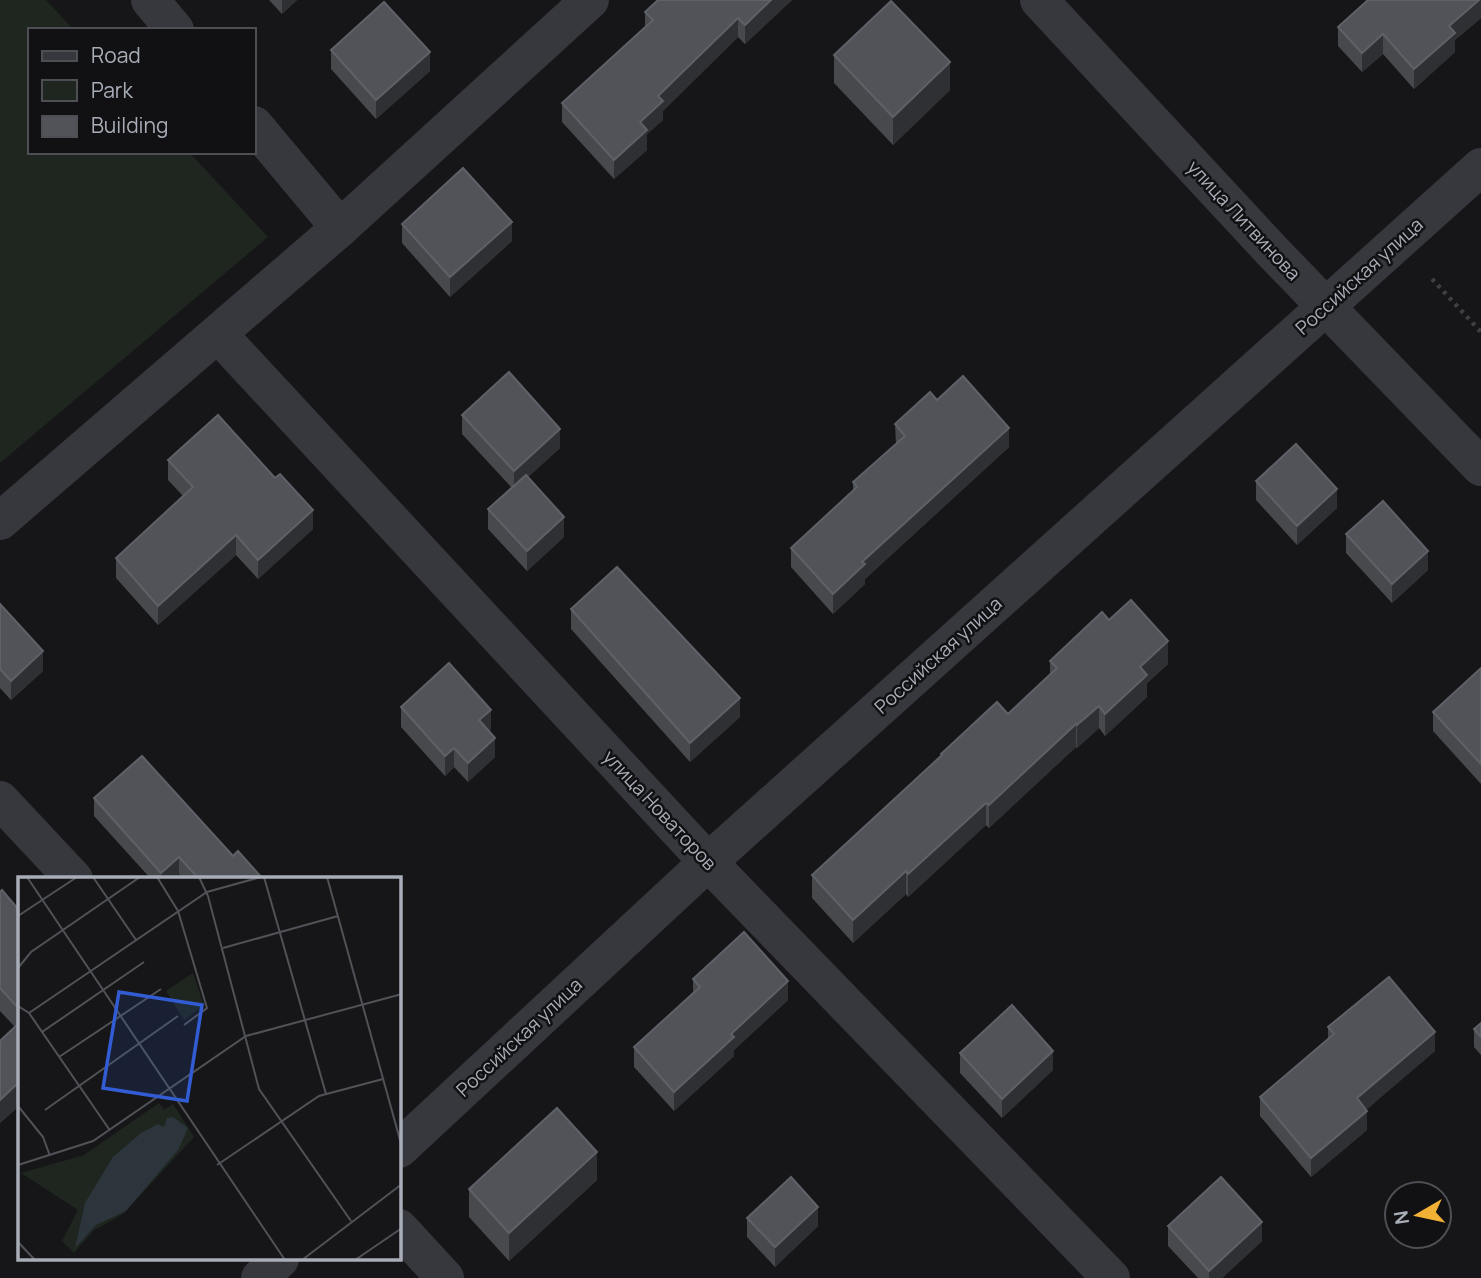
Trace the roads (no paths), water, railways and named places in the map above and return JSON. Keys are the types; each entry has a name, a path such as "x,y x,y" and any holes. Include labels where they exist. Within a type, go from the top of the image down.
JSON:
{"street":[{"path":"150,0 172,28"},
{"path":"0,521 340,228 590,0"},
{"name":"улица Литвинова","path":"1040,0 1325,307 1481,467"},
{"path":"256,127 340,228"},
{"name":"Российская улица","path":"401,1147 708,862 1481,167"},
{"name":"улица Новаторов","path":"218,334 708,862 1111,1278"},
{"path":"0,800 72,877"},
{"path":"401,1230 445,1278"},
{"path":"260,1278 279,1260"}]}
